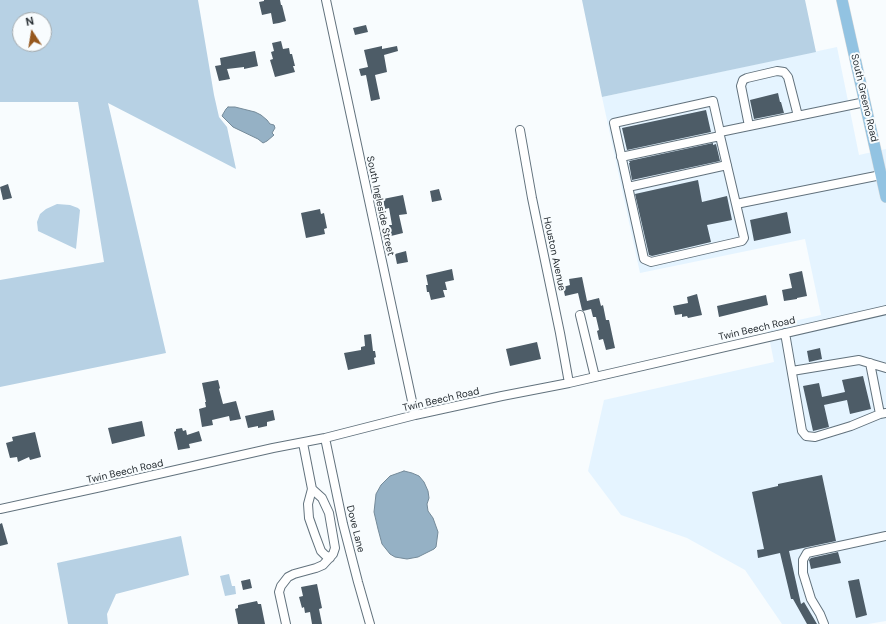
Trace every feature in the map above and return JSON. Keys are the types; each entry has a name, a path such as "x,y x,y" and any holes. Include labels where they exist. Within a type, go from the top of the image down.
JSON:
{"main road":[{"name":"South Greeno Road","path":"842,0 886,197"}],"street":[{"name":"South Ingleside Street","path":"326,0 415,415"},
{"path":"749,126 741,86 743,80 777,71 784,72 788,77 798,116"},
{"path":"713,101 744,238 742,241 651,262 644,259 621,157 614,123 713,101"},
{"path":"621,157 749,126 865,102"},
{"name":"Houston Avenue","path":"520,130 569,383"},
{"path":"628,187 727,165"},
{"path":"736,204 881,175"},
{"name":"Twin Beech Road","path":"0,509 273,448 304,443 415,415 569,383 886,310"},
{"path":"580,315 595,377"},
{"path":"785,333 802,431 806,436 815,437 883,414 870,363"},
{"path":"792,371 859,360 886,368"},
{"name":"Dove Lane","path":"324,438 343,524 370,624"},
{"path":"304,443 312,489 308,504 309,518 314,535 321,550 325,556 330,558"},
{"path":"286,624 280,592 281,586 288,577 294,574 323,565 333,554 335,548 329,513 322,498 312,489"},
{"path":"824,624 811,599 802,573 803,560 807,552 886,536"}],"shaded area":[{"path":"0,0 198,0 214,95 219,117 227,127 236,169 108,103 166,353 0,387 0,280 104,262 78,102 0,102"},
{"path":"582,0 805,0 816,52 602,97"},
{"path":"837,47 859,155 886,149 886,621 868,624 782,624 745,570 687,538 621,515 588,471 604,400 774,362 767,327 821,315 805,239 640,273 602,97"},
{"path":"228,107 235,107 261,115 270,124 274,125 275,128 272,133 274,135 263,143 233,127 222,116"},
{"path":"57,204 70,205 80,210 76,249 38,231 37,222 40,214 46,209"},
{"path":"404,471 419,476 424,482 429,498 427,504 428,511 433,518 438,532 436,547 434,549 418,557 407,559 395,557 390,554 382,544 374,512 376,494 381,485 390,476"},
{"path":"181,536 189,575 116,594 107,614 108,624 68,624 57,563"},
{"path":"229,574 232,586 235,586 236,594 225,596 220,576"}],"building":[{"path":"264,0 280,0 286,21 273,24 271,13 262,15 259,2"},
{"path":"366,25 368,32 355,35 353,28"},
{"path":"281,41 283,49 289,48 290,54 292,54 295,72 275,77 270,60 273,59 271,52 274,51 272,43"},
{"path":"382,46 382,49 397,46 398,51 384,55 387,72 375,75 380,99 371,101 366,75 361,76 359,69 368,67 364,50"},
{"path":"255,51 258,66 244,69 244,67 227,69 230,79 219,81 215,66 221,65 220,58"},
{"path":"778,93 784,113 754,119 750,100"},
{"path":"706,110 711,132 627,150 622,128"},
{"path":"713,143 713,145 716,144 720,161 632,180 629,161"},
{"path":"698,180 702,202 727,196 732,220 707,225 711,242 652,256 649,255 635,194"},
{"path":"8,184 12,198 3,200 0,187"},
{"path":"439,189 442,200 432,202 430,191"},
{"path":"403,195 407,214 399,215 403,233 391,236 389,225 392,225 389,208 385,209 383,199"},
{"path":"320,209 321,214 324,213 327,228 324,229 325,234 306,238 301,213"},
{"path":"787,212 791,233 754,241 750,220"},
{"path":"406,251 408,262 397,264 395,254"},
{"path":"452,269 454,280 445,282 447,290 443,290 445,297 431,300 429,292 427,292 426,285 428,285 426,275"},
{"path":"802,271 807,296 784,301 782,290 792,288 789,274"},
{"path":"582,277 587,301 599,298 601,306 603,305 606,320 609,320 615,348 606,350 603,339 599,340 597,331 599,330 596,317 593,317 591,309 582,310 578,293 565,296 563,287 570,285 569,279"},
{"path":"697,294 702,315 688,318 687,316 682,317 682,314 675,315 673,306 688,303 687,297"},
{"path":"766,295 768,305 719,317 717,306"},
{"path":"371,334 373,351 375,351 376,357 374,358 375,364 348,370 344,353 361,350 361,347 365,346 364,335"},
{"path":"537,342 541,359 510,366 506,349"},
{"path":"820,348 822,359 809,362 807,351"},
{"path":"863,376 871,409 850,414 847,400 824,405 829,427 813,431 803,386 819,383 822,397 845,392 842,380"},
{"path":"218,380 223,404 236,401 241,419 230,421 229,416 212,420 213,425 202,427 199,409 206,407 206,402 202,383"},
{"path":"273,410 275,420 267,422 267,426 248,428 245,416"},
{"path":"142,421 145,436 112,444 108,428"},
{"path":"182,428 183,431 186,430 187,435 199,431 202,441 189,444 190,448 178,450 174,432 176,429"},
{"path":"35,432 41,457 30,460 29,457 18,462 17,457 10,458 6,443 13,441 12,437"},
{"path":"822,475 836,541 789,551 801,604 804,602 817,624 807,624 793,599 791,599 780,553 758,558 757,550 764,549 752,492 778,486 778,484"},
{"path":"2,523 8,544 0,546 0,524"},
{"path":"838,552 841,563 811,569 809,560 811,558"},
{"path":"250,579 252,588 243,590 241,581"},
{"path":"859,579 867,615 856,618 848,581"},
{"path":"317,584 322,608 319,609 322,624 312,624 310,612 305,613 299,597 303,596 301,587"},
{"path":"257,601 258,604 261,604 265,624 238,624 235,609 238,608 238,605"}]}
